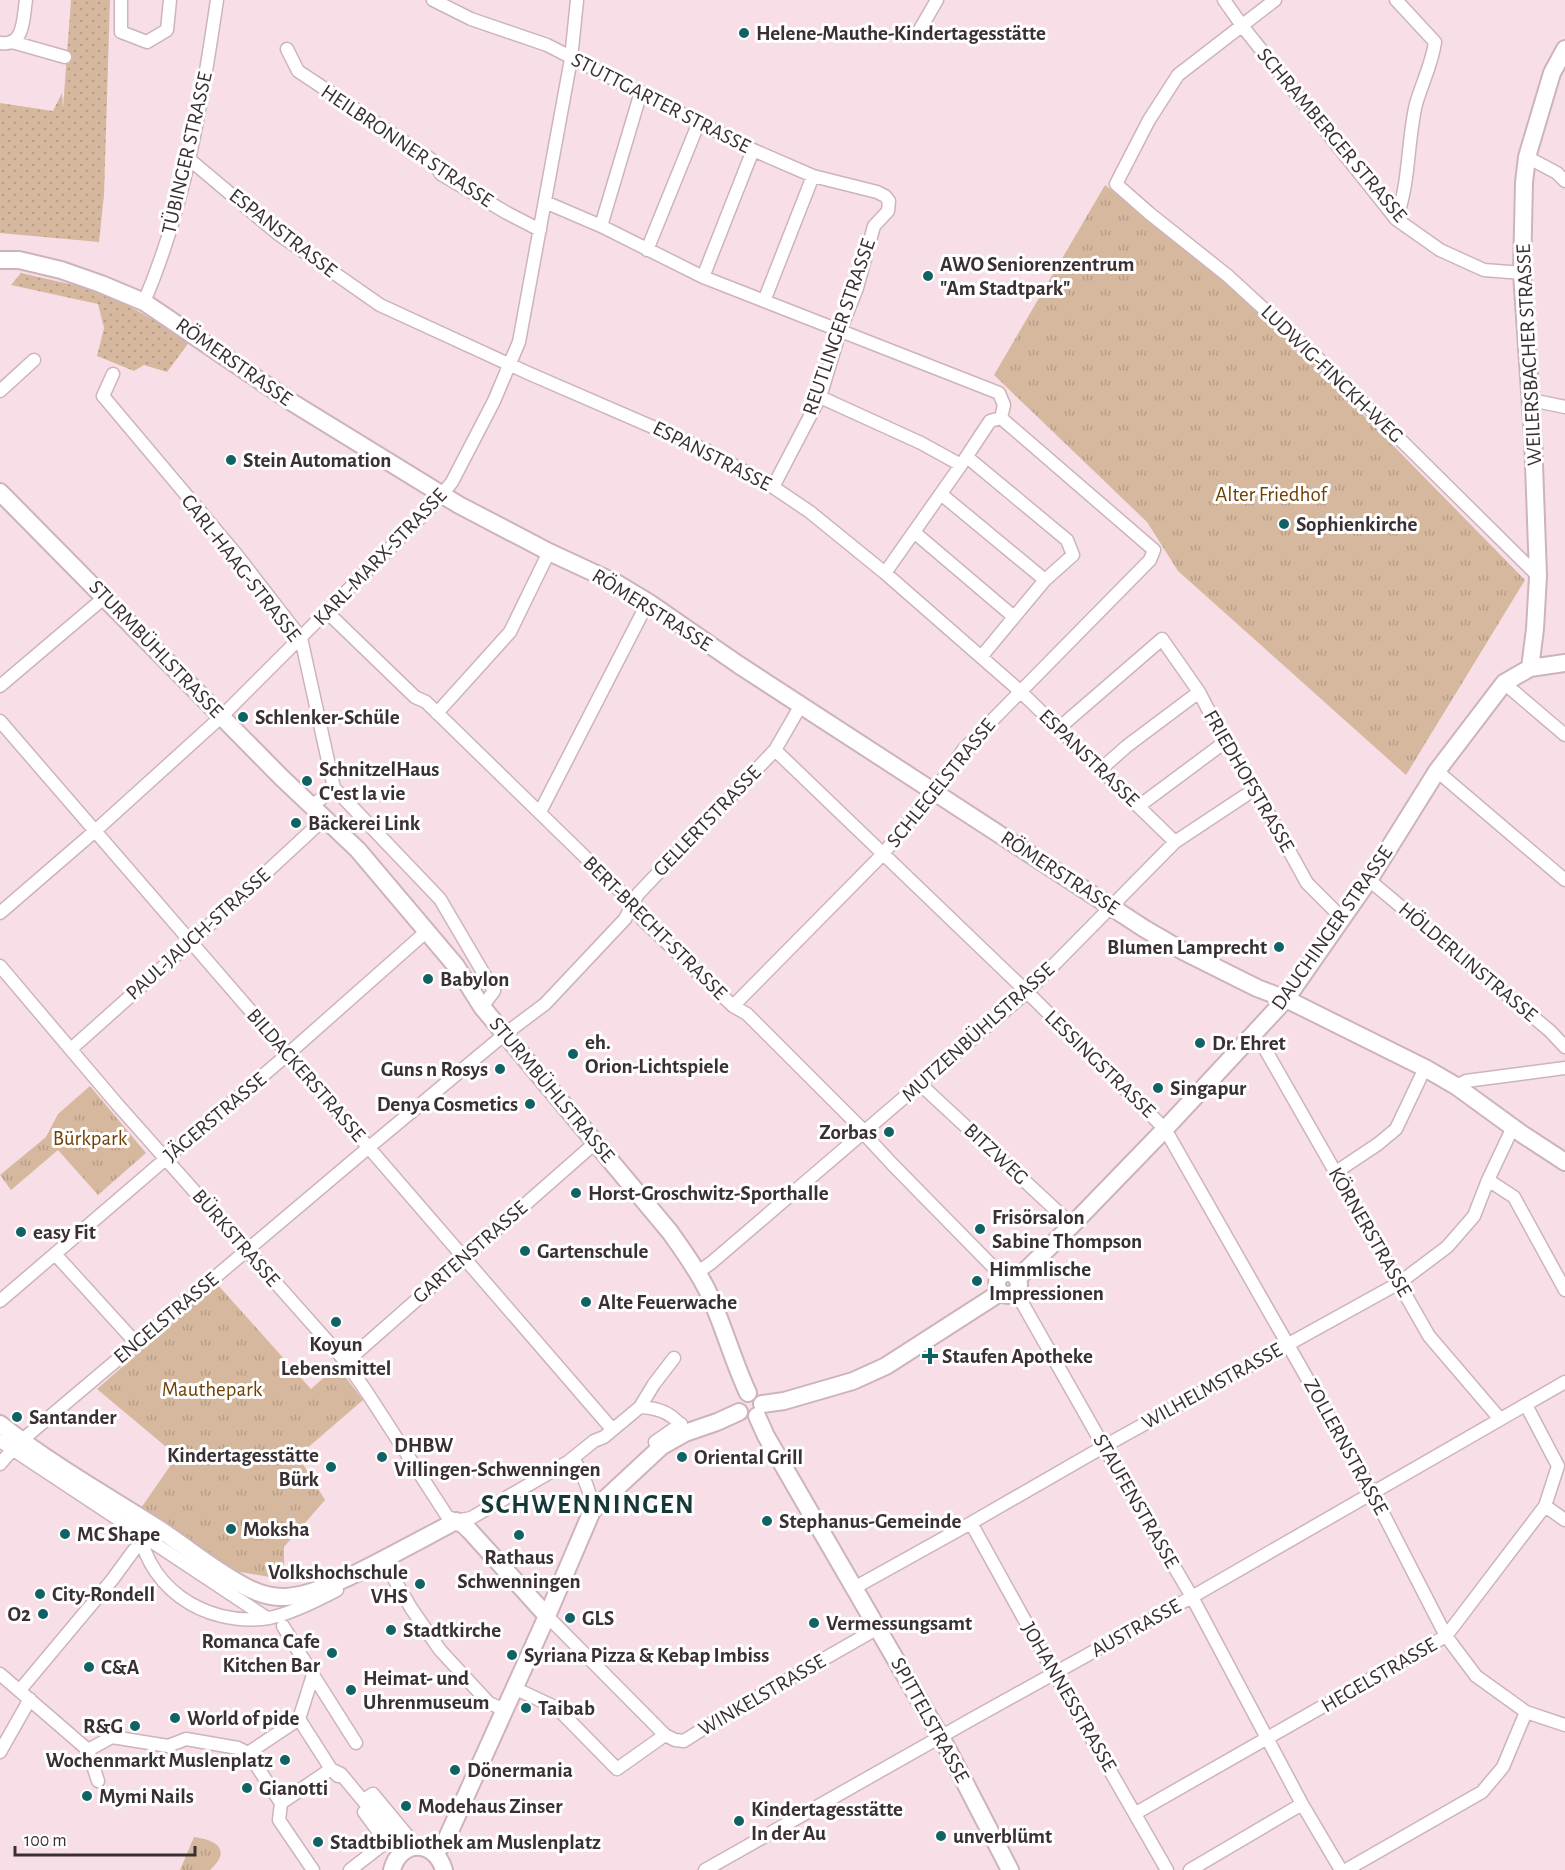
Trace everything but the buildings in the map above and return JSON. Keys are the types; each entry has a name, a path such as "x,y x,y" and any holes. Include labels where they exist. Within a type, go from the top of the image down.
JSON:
{"main road":[{"name":"WEILERSBACHER STRASSE","path":"1530,668 1538,576 1531,400 1522,273 1524,182 1527,157 1552,73 1565,49"},
{"name":"RÖMERSTRASSE","path":"0,260 19,260 61,270 118,290 144,302 293,403 459,505 549,552 618,584 648,602 1111,908 1183,951 1425,1068 1456,1086 1565,1162"},
{"name":"STURMBÜHLSTRASSE","path":"0,492 311,807 358,850 427,931 456,966 482,1007 670,1232 698,1272 709,1293 748,1393"},
{"name":"DAUCHINGER STRASSE","path":"759,1410 853,1381 886,1366 1008,1285 1072,1225 1286,999 1369,880 1437,771 1504,683 1530,668 1565,663"},
{"path":"748,1393 759,1397 759,1410 746,1418 739,1412 738,1401 748,1393"},
{"name":"SPITTELSTRASSE","path":"759,1410 772,1446 940,1737 1010,1870"},
{"path":"435,1853 446,1840 505,1710 547,1616 592,1505 683,1428 717,1422 739,1412"},
{"path":"0,1424 16,1445 138,1516 239,1583 272,1596 284,1598 298,1596 326,1587 385,1563 460,1523 547,1616"},
{"path":"392,1870 394,1861 400,1854 408,1848 417,1846 435,1853 444,1870"}],"street":[{"path":"10,41 22,30 26,0"},
{"path":"121,0 121,32 147,42 166,30 170,0"},
{"name":"TÜBINGER STRASSE","path":"144,302 160,265 178,207 198,121 217,0"},
{"name":"STUTTGARTER STRASSE","path":"433,0 471,19 547,45 753,150 813,176 877,192 890,201"},
{"name":"KARL-MARX-STRASSE","path":"0,913 222,716 443,494 457,472 494,401 519,342 571,59 577,0"},
{"path":"919,31 938,0"},
{"name":"SCHRAMBERGER STRASSE","path":"1224,0 1396,219 1440,250 1484,270 1522,273"},
{"path":"1243,27 1275,0"},
{"path":"1396,0 1435,42 1416,103 1409,142 1404,200 1396,219"},
{"name":"LUDWIG-FINCKH-WEG","path":"1243,27 1178,75 1149,120 1116,184 1237,284 1324,364 1538,576"},
{"path":"10,41 65,57"},
{"name":"HEILBRONNER STRASSE","path":"287,49 298,71 432,160 441,174 540,230"},
{"path":"601,226 641,92"},
{"path":"647,250 699,122"},
{"path":"703,277 753,150"},
{"path":"1527,157 1557,173 1565,181"},
{"name":"ESPANSTRASSE","path":"189,159 278,232 380,305 510,365 708,451 773,487 810,512 885,573 1020,691 1175,842"},
{"path":"764,301 813,176"},
{"path":"544,201 601,226 703,277 999,393 1004,405 1001,418 990,421 885,573"},
{"name":"REUTLINGER STRASSE","path":"773,487 820,397 840,331 857,288 874,226 888,211 890,201"},
{"path":"0,391 34,360"},
{"name":"CARL-HAAG-STRASSE","path":"113,374 103,396 236,554 301,638 334,788"},
{"path":"820,397 964,461 1067,540 1073,555 1045,580 981,657"},
{"path":"1531,400 1565,407"},
{"name":"SCHLEGELSTRASSE","path":"733,1006 882,855 934,792 964,749 1150,560 1154,550 1001,418"},
{"path":"941,494 1045,580"},
{"path":"914,532 1014,617"},
{"path":"437,713 510,632 549,552"},
{"path":"0,686 105,597"},
{"path":"540,812 648,602"},
{"name":"BERT-BRECHT-STRASSE","path":"327,612 416,697 426,702 540,812 633,904 642,919 733,1006 747,1014 864,1131 893,1165 1008,1285"},
{"name":"FRIEDHOFSTRASSE","path":"1059,728 1162,639 1199,692 1225,742 1255,789 1307,883 1342,918"},
{"path":"1504,683 1565,735"},
{"path":"1101,769 1127,746 1199,692"},
{"name":"GELLERTSTRASSE","path":"506,1034 545,1004 625,919 638,894 775,750 801,705"},
{"name":"BILDACKERSTRASSE","path":"0,721 612,1429"},
{"path":"1139,806 1225,742"},
{"name":"LESSINGSTRASSE","path":"775,750 1165,1129"},
{"path":"1437,771 1565,880"},
{"path":"311,807 334,788"},
{"name":"STURMBÜHLSTRASSE","path":"334,788 440,899 494,991 482,1007"},
{"name":"MUTZENBÜHLSTRASSE","path":"698,1272 1027,993 1175,842 1255,789"},
{"name":"PAUL-JAUCH-STRASSE","path":"71,1048 191,942 324,819"},
{"name":"HÖLDERLINSTRASSE","path":"1369,880 1550,1031 1565,1047"},
{"name":"JÄGERSTRASSE","path":"0,1301 288,1054 427,931"},
{"name":"BÜRKSTRASSE","path":"0,966 245,1250 346,1362 447,1516 460,1523"},
{"name":"ENGELSTRASSE","path":"0,1464 16,1445 245,1250 506,1034"},
{"name":"KÖRNERSTRASSE","path":"1253,1036 1265,1049 1429,1336 1500,1419"},
{"path":"1336,1172 1396,1129 1425,1068"},
{"path":"1456,1086 1466,1081 1565,1068"},
{"name":"BITZWEG","path":"920,1084 1072,1225"},
{"name":"WILHELMSTRASSE","path":"854,1588 1399,1282 1447,1248 1474,1216 1513,1127"},
{"name":"ZOLLERNSTRASSE","path":"1165,1129 1373,1494 1446,1636 1476,1676 1526,1712 1565,1725"},
{"name":"GARTENSTRASSE","path":"346,1362 595,1143"},
{"path":"1488,1180 1514,1197 1565,1290"},
{"path":"55,1254 136,1343"},
{"name":"STAUFENSTRASSE","path":"1008,1285 1192,1597 1302,1804 1341,1870"},
{"path":"460,1523 573,1458 612,1429 640,1407 674,1358"},
{"name":"AUSTRASSE","path":"705,1870 1192,1597 1565,1382"},
{"name":"HEGELSTRASSE","path":"1136,1814 1446,1636 1545,1506 1558,1466 1526,1405"},
{"path":"640,1407 661,1409 683,1428"},
{"path":"0,1441 16,1445 138,1534 276,1620 356,1743"},
{"path":"573,1458 592,1505"},
{"path":"1545,1506 1565,1520"},
{"path":"138,1516 138,1534 152,1567 184,1600 225,1618 276,1620 385,1563 411,1608 440,1650 489,1703 505,1710"},
{"name":"JOHANNESSTRASSE","path":"971,1523 1167,1870"},
{"path":"20,1690 112,1580 134,1550"},
{"path":"276,1620 326,1587"},
{"path":"514,1688 557,1708 617,1769 665,1735 547,1616"},
{"name":"WINKELSTRASSE","path":"665,1735 684,1741 878,1628"},
{"path":"0,1674 88,1750 98,1781"},
{"path":"248,1754 299,1719 313,1676"},
{"path":"0,1752 30,1699"},
{"path":"1346,1870 1482,1792 1503,1767 1526,1712"},
{"path":"299,1719 335,1773"},
{"path":"88,1750 112,1737 168,1746 186,1739 238,1748 248,1754 281,1803 279,1820 313,1870"},
{"path":"281,1803 335,1773 341,1774 363,1806 396,1838 350,1870"},
{"path":"1190,1870 1302,1804"}],"green space":[{"path":"71,0 110,0 104,195 99,242 0,233 0,103 53,111 62,93 63,108"},
{"name":"Alter Friedhof","path":"1105,185 1218,274 1323,374 1525,580 1406,775 1178,571 1147,522 994,375"},
{"path":"21,273 100,291 190,341 167,372 144,365 134,371 97,356 104,328 98,304 11,285"},
{"name":"Bürkpark","path":"90,1086 146,1153 98,1195 58,1150 11,1190 0,1175 46,1137 58,1114"},
{"name":"Mauthepark","path":"217,1284 311,1389 337,1366 363,1400 298,1456 325,1500 284,1547 284,1566 292,1581 235,1571 141,1508 177,1456 97,1389"},
{"path":"194,1837 215,1843 219,1847 220,1857 210,1870 180,1870"}],"place":[{"name":"Helene-Mauthe-Kindertagesstätte","path":"744,33"},
{"name":"AWO Seniorenzentrum \"Am Stadtpark\"","path":"928,276"},
{"name":"Stein Automation","path":"231,460"},
{"name":"Sophienkirche","path":"1284,524"},
{"name":"Schlenker-Schüle","path":"243,717"},
{"name":"SchnitzelHaus C'est la vie","path":"307,781"},
{"name":"Bäckerei Link","path":"296,823"},
{"name":"Blumen Lamprecht","path":"1279,947"},
{"name":"Babylon","path":"428,979"},
{"name":"Dr. Ehret","path":"1200,1043"},
{"name":"eh. Orion-Lichtspiele","path":"573,1054"},
{"name":"Guns n Rosys","path":"500,1069"},
{"name":"Singapur","path":"1158,1088"},
{"name":"Denya Cosmetics","path":"530,1104"},
{"name":"Zorbas","path":"889,1132"},
{"name":"Horst-Groschwitz-Sporthalle","path":"576,1193"},
{"name":"Frisörsalon Sabine Thompson","path":"980,1229"},
{"name":"easy Fit","path":"21,1232"},
{"name":"Gartenschule","path":"525,1251"},
{"name":"Himmlische Impressionen","path":"977,1281"},
{"name":"Alte Feuerwache","path":"586,1302"},
{"name":"Koyun Lebensmittel","path":"336,1322"},
{"name":"Staufen Apotheke","path":"930,1356"},
{"name":"Santander","path":"17,1417"},
{"name":"DHBW Villingen-Schwenningen","path":"382,1457"},
{"name":"Oriental Grill","path":"682,1457"},
{"name":"Kindertagesstätte Bürk","path":"331,1467"},
{"name":"Stephanus-Gemeinde","path":"767,1521"},
{"name":"Moksha","path":"231,1529"},
{"name":"MC Shape","path":"65,1534"},
{"name":"Rathaus Schwenningen","path":"519,1535"},
{"name":"Volkshochschule VHS","path":"420,1584"},
{"name":"City-Rondell","path":"40,1594"},
{"name":"O2","path":"43,1614"},
{"name":"GLS","path":"570,1618"},
{"name":"Vermessungsamt","path":"814,1623"},
{"name":"Stadtkirche","path":"391,1630"},
{"name":"Romanca Cafe Kitchen Bar","path":"332,1653"},
{"name":"Syriana Pizza & Kebap Imbiss","path":"512,1655"},
{"name":"C&A","path":"89,1667"},
{"name":"Heimat- und Uhrenmuseum","path":"351,1690"},
{"name":"Taibab","path":"526,1708"},
{"name":"World of pide","path":"175,1718"},
{"name":"R&G","path":"135,1726"},
{"name":"Wochenmarkt Muslenplatz","path":"285,1760"},
{"name":"Dönermania","path":"455,1770"},
{"name":"Gianotti","path":"247,1788"},
{"name":"Mymi Nails","path":"87,1796"},
{"name":"Modehaus Zinser","path":"406,1806"},
{"name":"Kindertagesstätte In der Au","path":"739,1821"},
{"name":"unverblümt","path":"941,1836"},
{"name":"Stadtbibliothek am Muslenplatz","path":"318,1842"}],"district":[{"name":"SCHWENNINGEN","path":"588,1504"}]}
